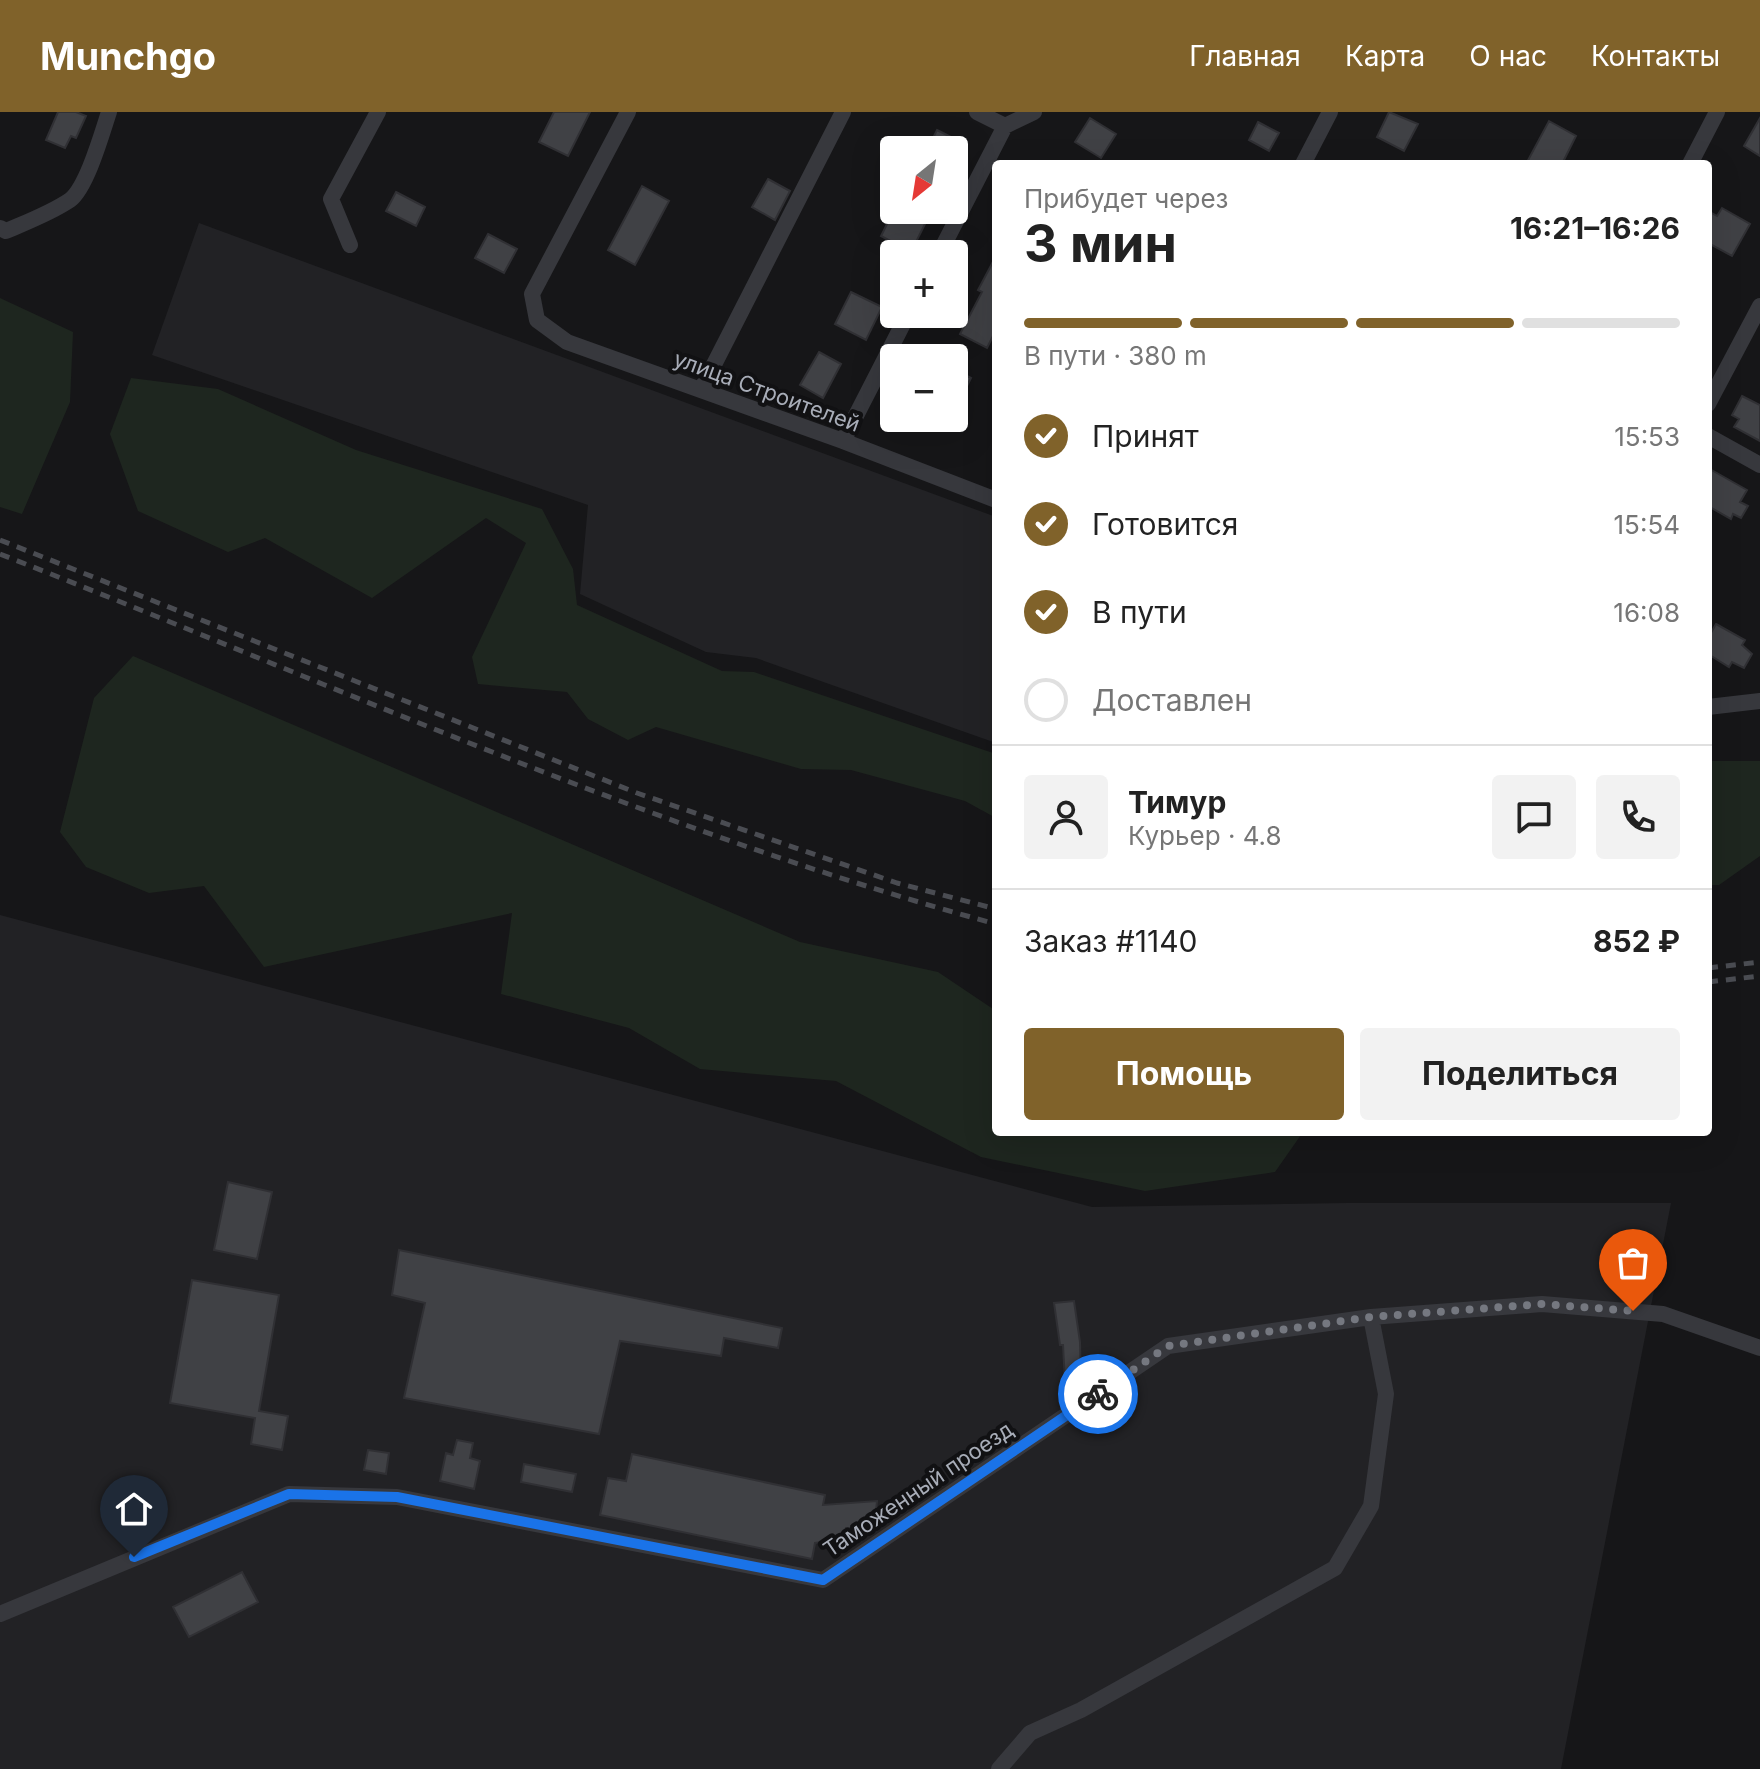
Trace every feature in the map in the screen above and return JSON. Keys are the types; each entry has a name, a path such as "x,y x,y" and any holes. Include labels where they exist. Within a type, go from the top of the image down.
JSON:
{"street":[{"path":"0,228 6,231 73,198 92,162 109,112"},
{"path":"350,245 331,199 378,112"},
{"name":"улица Строителей","path":"628,112 532,294 537,320 567,342 843,441 992,498"},
{"path":"701,390 843,112"},
{"path":"977,112 1005,126"},
{"path":"946,240 1005,126 1034,112"},
{"path":"1305,160 1330,112"},
{"path":"1692,160 1717,112"},
{"path":"1712,396 1760,306"},
{"path":"843,441 901,328"},
{"path":"1712,438 1760,465"},
{"path":"1712,707 1760,701"},
{"name":"Таможенный проезд","path":"0,1614 289,1494 397,1497 823,1580 1168,1346 1371,1317 1542,1304 1663,1314 1760,1348"},
{"path":"999,1769 1030,1733 1081,1710 1335,1568 1371,1506 1386,1394 1371,1317"}],"shaded area":[{"path":"199,223 992,516 992,742 756,658 706,652 580,594 588,505 152,355"},
{"path":"0,298 73,332 70,402 22,514 0,507"},
{"path":"131,378 218,389 356,450 542,509 573,569 577,605 722,671 754,672 992,753 992,816 965,801 851,770 801,769 656,727 628,740 588,719 567,692 478,684 472,657 526,543 486,518 372,598 265,538 228,552 138,511 110,434"},
{"path":"133,656 800,942 938,972 992,1008 992,1136 1300,1136 1275,1172 1145,1191 981,1157 836,1081 700,1069 629,1028 501,994 512,913 264,967 204,886 149,893 86,867 60,832 94,698"},
{"path":"1712,761 1760,761 1760,856 1719,885 1712,885"},
{"path":"0,915 1092,1207 1671,1203 1561,1769 0,1769"}],"building":[{"path":"58,112 76,112 86,116 76,138 71,136 65,148 46,140"},
{"path":"554,112 590,112 568,156 539,142"},
{"path":"1389,112 1418,124 1404,151 1377,137"},
{"path":"1090,118 1116,134 1101,158 1075,142"},
{"path":"1760,118 1760,156 1744,146"},
{"path":"1549,121 1576,136 1564,160 1528,160"},
{"path":"1258,122 1279,133 1269,151 1249,140"},
{"path":"937,130 949,136 934,136"},
{"path":"768,179 790,191 775,220 752,207"},
{"path":"642,186 669,201 635,265 608,250"},
{"path":"396,192 425,207 416,226 386,211"},
{"path":"1722,208 1750,224 1732,256 1712,245 1712,213 1717,216"},
{"path":"887,224 925,224 917,240 888,240 881,236"},
{"path":"488,234 517,249 504,273 475,258"},
{"path":"992,264 992,338 987,348 960,334 963,328 968,328 968,319 982,292 978,290"},
{"path":"851,292 880,306 866,340 835,324"},
{"path":"819,352 841,364 823,398 800,385"},
{"path":"1742,396 1760,405 1760,441 1734,427 1739,419 1732,415"},
{"path":"1712,470 1747,490 1740,502 1748,506 1741,518 1733,514 1731,519 1712,508"},
{"path":"1716,624 1745,640 1742,645 1752,654 1744,668 1732,662 1729,667 1712,656 1712,631"},
{"path":"228,1182 272,1192 257,1259 214,1250"},
{"path":"399,1250 782,1328 778,1348 724,1338 721,1356 620,1341 599,1434 404,1398 425,1303 392,1295"},
{"path":"192,1280 279,1295 259,1411 288,1416 282,1450 251,1444 255,1418 170,1403"},
{"path":"1074,1301 1080,1342 1081,1382 1065,1383 1063,1345 1060,1345 1054,1303"},
{"path":"457,1440 473,1443 470,1458 480,1461 474,1489 440,1481 446,1453 453,1455"},
{"path":"368,1450 389,1453 386,1474 364,1470"},
{"path":"632,1454 825,1495 823,1505 877,1501 875,1521 860,1521 860,1528 846,1528 846,1539 815,1543 812,1559 600,1515 608,1478 626,1481"},
{"path":"524,1464 576,1474 572,1492 521,1482"},
{"path":"242,1572 258,1602 189,1637 173,1607"}],"railway":[{"path":"0,540 637,793 897,883 992,908"},
{"path":"0,554 618,800 869,887 992,923"},
{"path":"1712,968 1760,962"},
{"path":"1712,982 1760,976"}],"way so far":[{"path":"1098,1394 1168,1346 1371,1317 1542,1304 1633,1311"}],"route":[{"path":"134,1557 289,1494 397,1497 823,1580 1098,1394"}]}
